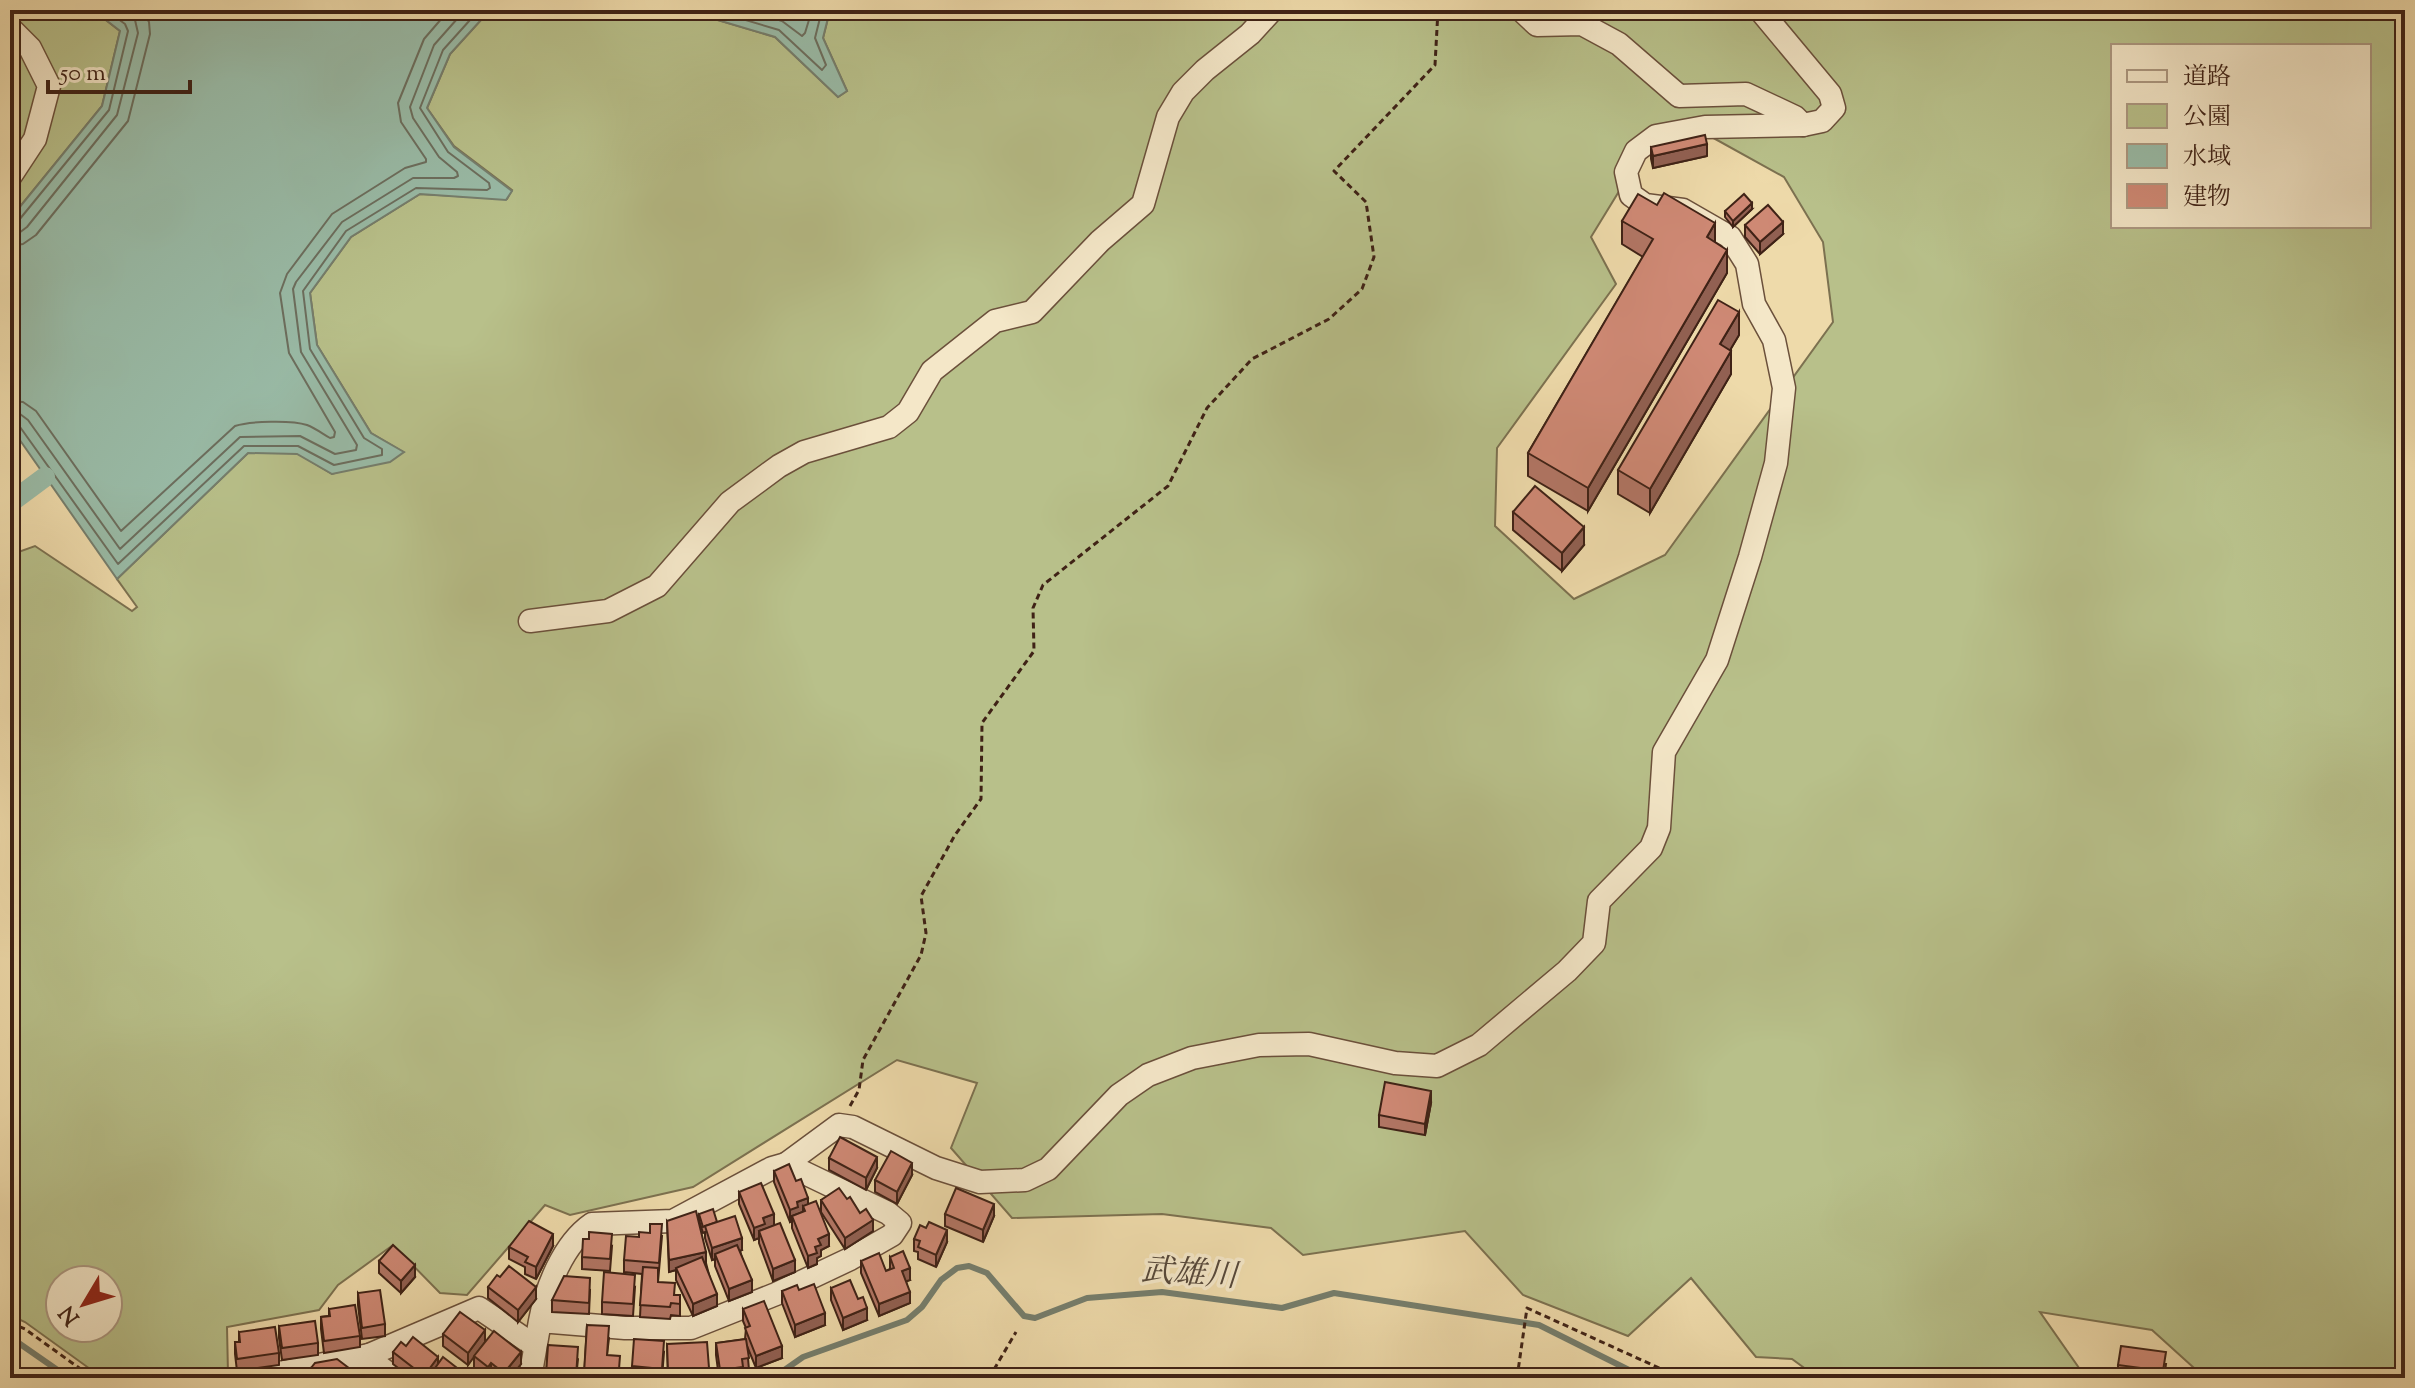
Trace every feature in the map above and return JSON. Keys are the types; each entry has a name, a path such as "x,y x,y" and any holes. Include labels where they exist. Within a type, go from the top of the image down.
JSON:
{"street":[{"path":"530,621 608,611 657,586 730,502 754,484 804,452 889,427 908,412 932,371 995,321 1032,312 1100,241 1143,204 1168,117 1183,92 1250,34 1272,10"},
{"path":"1521,10 1537,25 1582,24 1619,44 1679,96 1746,94 1795,117 1803,125"},
{"path":"530,1378 544,1300 563,1258 581,1232 592,1224 673,1221 772,1168 786,1164 839,1125 853,1127 936,1168 980,1182 1025,1180 1048,1169 1119,1095 1148,1075 1192,1058 1259,1045 1309,1044 1395,1063 1437,1066 1479,1045 1567,971 1594,943 1599,901 1651,848 1659,828 1664,752 1717,660 1776,463 1784,388 1774,340 1754,304 1747,264 1730,237 1683,210 1645,205 1631,195 1626,172 1636,151 1656,136 1705,127 1803,125 1822,121 1834,108 1830,94 1760,10"},
{"path":"10,28 30,48 49,86 35,139 10,177"},
{"path":"540,1321 625,1328 691,1328 776,1294 850,1259 892,1235 900,1223 888,1213 786,1164"},
{"path":"254,1378 369,1355 479,1308 535,1346"},
{"path":"369,1355 394,1378"}],"path":[{"path":"839,1125 859,1090 863,1060 921,955 926,933 921,896 955,835 981,799 982,723 1034,651 1033,608 1043,585 1168,486 1207,408 1252,359 1329,319 1362,289 1374,257 1366,202 1334,171 1435,65 1438,10"},
{"path":"1517,1378 1527,1308 1679,1377 1788,1371 1794,1378"},
{"path":"10,1323 25,1329 93,1378"},
{"path":"989,1378 1016,1332"},
{"path":"10,1373 22,1378"}],"green space":[{"path":"10,10 93,10 120,31 102,106 10,219"},
{"path":"490,10 684,10 775,37 838,97 847,91 823,38 830,10 2405,10 2405,1378 2204,1377 2152,1330 2040,1312 2086,1378 1818,1378 1792,1359 1756,1357 1691,1278 1628,1336 1523,1295 1465,1231 1303,1255 1271,1228 1162,1214 1012,1218 951,1148 977,1083 897,1060 693,1187 570,1215 545,1205 467,1295 440,1293 393,1245 338,1285 319,1310 227,1327 228,1374 176,1371 160,1378 106,1378 97,1374 55,1344 124,1344 124,1264 44,1264 44,1336 10,1315 10,555 35,546 132,611 137,607 117,579 248,453 297,453 332,474 403,452 371,433 317,345 310,293 351,237 420,194 507,199 512,190 454,146 427,108 450,54","holes":["1708,135 1784,177 1823,242 1833,322 1665,555 1574,599 1495,526 1497,448 1616,284 1591,237 1645,149"]}],"water":[{"path":"93,10 490,10 450,54 427,108 454,147 512,191 506,200 420,194 351,237 310,293 317,345 371,433 404,452 390,462 332,474 297,454 248,453 117,579 10,426 10,219 102,106 120,31"},
{"path":"684,10 830,10 823,38 847,91 838,97 775,37"}],"building":[{"path":"1705,135 1707,144 1653,156 1651,147"},
{"path":"1664,193 1715,223 1707,237 1727,250 1588,488 1528,453 1653,239 1622,221 1638,194 1657,205"},
{"path":"1744,194 1752,203 1733,221 1725,211"},
{"path":"1768,205 1783,222 1760,242 1745,225"},
{"path":"1718,300 1739,312 1720,344 1731,351 1650,489 1618,470"},
{"path":"1535,486 1584,527 1562,553 1513,512"},
{"path":"1385,1082 1431,1091 1425,1124 1379,1115"},
{"path":"840,1137 877,1157 866,1178 829,1158"},
{"path":"891,1151 912,1163 897,1192 875,1180"},
{"path":"789,1164 796,1181 801,1179 808,1198 797,1202 798,1207 790,1210 774,1171"},
{"path":"761,1183 774,1214 763,1218 765,1224 754,1228 739,1192"},
{"path":"839,1188 847,1199 850,1197 860,1213 866,1209 873,1220 845,1238 821,1200"},
{"path":"956,1188 994,1204 983,1230 945,1214"},
{"path":"816,1201 829,1234 818,1239 821,1245 815,1247 817,1253 808,1256 792,1216 805,1211 803,1206"},
{"path":"713,1209 717,1222 703,1227 699,1214"},
{"path":"696,1211 706,1252 669,1260 667,1221"},
{"path":"735,1216 742,1238 712,1248 705,1226"},
{"path":"529,1221 553,1234 536,1267 525,1262 528,1257 509,1247"},
{"path":"929,1222 947,1230 936,1255 918,1247 920,1241 914,1239 920,1225 926,1228"},
{"path":"780,1223 795,1260 773,1269 759,1231"},
{"path":"650,1224 662,1224 659,1263 624,1260 626,1236 639,1237 639,1232 650,1233"},
{"path":"589,1232 612,1234 610,1259 582,1257 583,1239 589,1239"},
{"path":"393,1245 415,1265 401,1281 379,1261"},
{"path":"737,1245 752,1280 729,1289 715,1254"},
{"path":"903,1251 910,1268 902,1271 910,1292 879,1304 861,1261 879,1253 886,1271 894,1268 890,1257"},
{"path":"702,1257 717,1294 693,1304 676,1268"},
{"path":"509,1266 536,1287 518,1310 488,1287"},
{"path":"643,1267 658,1268 658,1282 675,1283 674,1295 680,1295 680,1304 671,1303 670,1307 640,1305"},
{"path":"604,1272 635,1275 633,1304 602,1302"},
{"path":"564,1276 590,1278 589,1303 552,1300"},
{"path":"850,1280 858,1299 863,1297 867,1308 843,1318 831,1288"},
{"path":"814,1284 825,1313 795,1325 782,1291 797,1285 799,1290"},
{"path":"380,1290 385,1324 362,1328 358,1293"},
{"path":"764,1301 782,1346 756,1356 745,1328 750,1326 743,1309"},
{"path":"355,1305 360,1336 324,1341 321,1317 330,1316 329,1309"},
{"path":"460,1312 485,1330 468,1353 443,1334"},
{"path":"315,1321 318,1343 282,1348 279,1326"},
{"path":"587,1325 609,1326 607,1355 620,1356 619,1369 597,1368 597,1374 584,1373"},
{"path":"275,1327 279,1353 237,1359 235,1342 240,1342 239,1332"},
{"path":"494,1331 521,1352 504,1373 491,1363 488,1367 474,1356"},
{"path":"413,1337 438,1357 424,1376 393,1352 401,1342 406,1346"},
{"path":"634,1339 664,1341 662,1369 632,1366"},
{"path":"746,1339 749,1358 742,1359 743,1367 720,1370 716,1343"},
{"path":"707,1342 709,1368 668,1371 667,1344"},
{"path":"548,1345 578,1347 576,1377 546,1375"},
{"path":"2121,1346 2166,1352 2163,1371 2118,1365"},
{"path":"443,1357 470,1378 428,1378"},
{"path":"337,1359 362,1378 323,1378 311,1368 315,1363"}],"waterway":[{"path":"10,503 45,477"},
{"name":"武雄川","path":"773,1378 803,1357 907,1320 922,1307 941,1280 957,1268 969,1266 987,1273 1024,1316 1035,1318 1087,1298 1162,1292 1282,1308 1334,1293 1539,1325 1645,1378"},
{"name":"武雄川","path":"10,1337 69,1378"}]}
